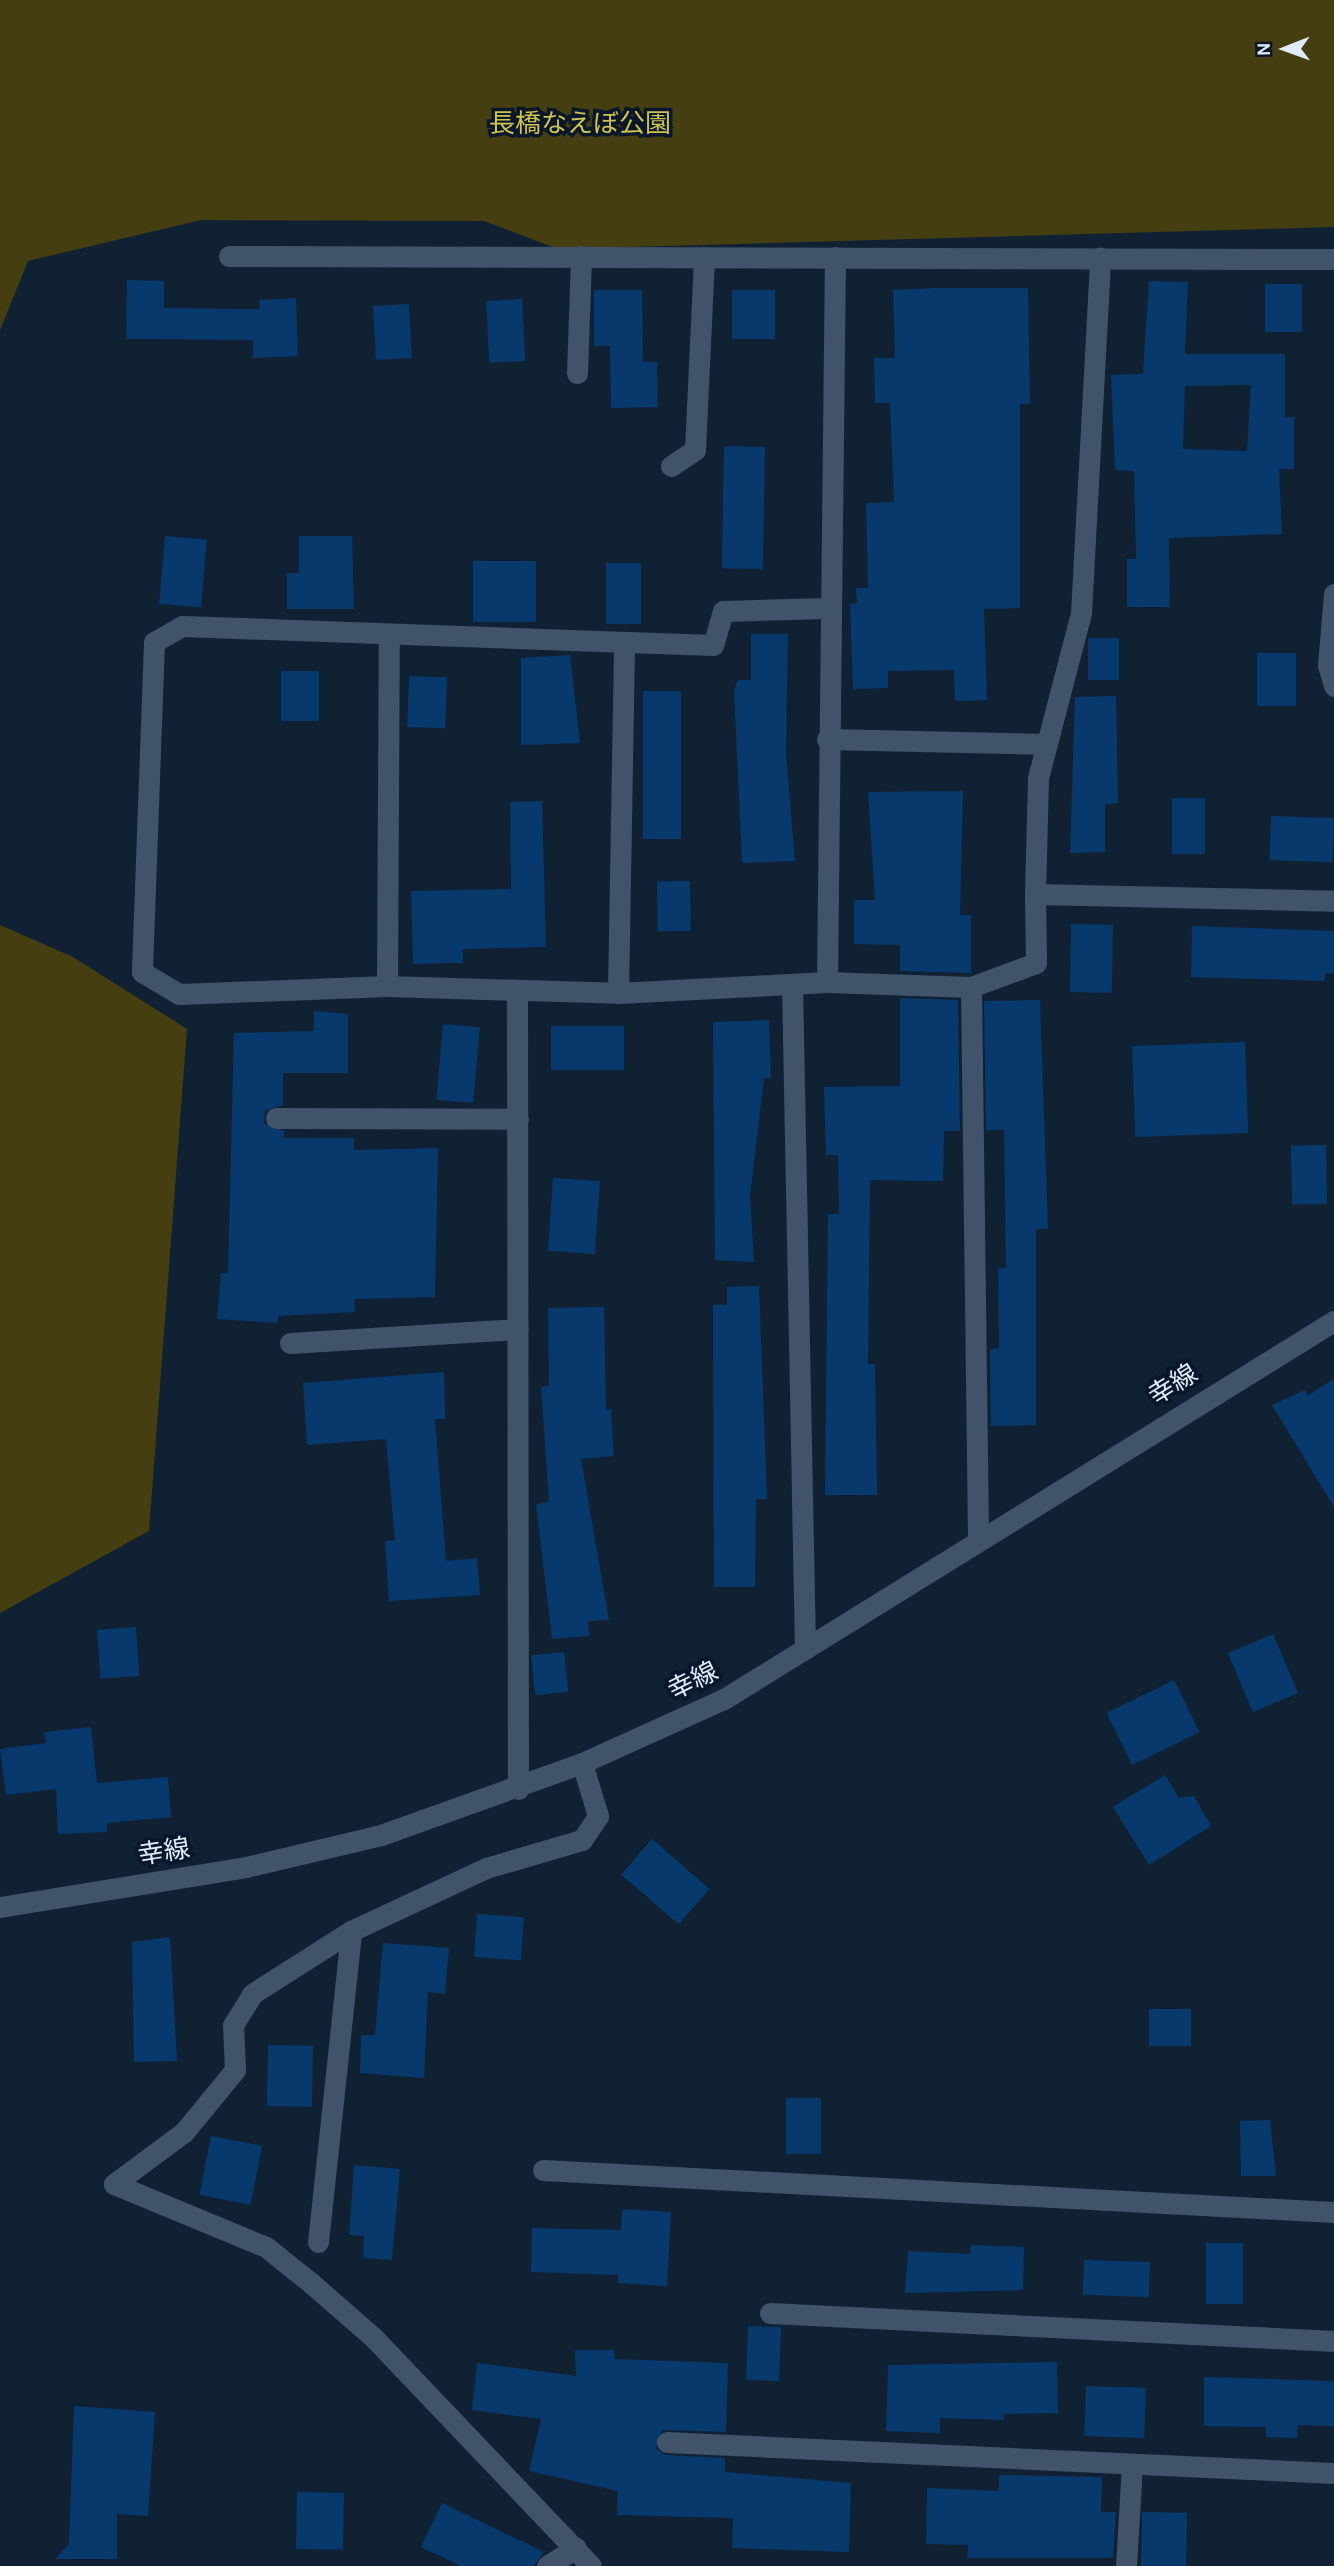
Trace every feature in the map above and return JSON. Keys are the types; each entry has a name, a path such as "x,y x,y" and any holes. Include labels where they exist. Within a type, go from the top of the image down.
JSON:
{"street":[{"path":"229,256 1334,259"},
{"path":"577,373 581,256"},
{"path":"671,466 695,450 704,257"},
{"path":"827,982 828,608 835,257"},
{"path":"828,608 723,611 713,645 624,644 182,626 154,642 142,972 179,994 387,986 618,993 827,982 971,987 1036,963 1038,778 1081,613 1100,258"},
{"path":"1334,594 1328,665 1334,686"},
{"path":"387,986 389,634"},
{"path":"618,993 624,644"},
{"path":"827,739 1047,744"},
{"path":"1035,894 1334,901"},
{"path":"792,984 805,1649"},
{"path":"971,987 978,1540"},
{"path":"517,992 518,1789"},
{"path":"276,1118 518,1119"},
{"name":"幸線","path":"0,1907 246,1867 382,1835 518,1789 582,1763 724,1699 1334,1321"},
{"path":"290,1343 518,1329"},
{"path":"582,1763 598,1816 582,1840 486,1868 351,1931 252,1994 233,2025 235,2070 184,2132 114,2184 266,2247 373,2337 591,2566"},
{"path":"318,2242 351,1931"},
{"path":"543,2169 1334,2211"},
{"path":"770,2313 1334,2341"},
{"path":"667,2442 1132,2466 1334,2473"},
{"path":"1126,2566 1132,2466"},
{"path":"547,2566 576,2548"}],"green space":[{"name":"長橋なえぼ公園","path":"0,0 1334,0 1334,227 558,249 484,221 201,220 28,261 0,330"},
{"path":"0,925 73,957 187,1029 149,1531 0,1613"}],"building":[{"path":"127,280 164,281 164,308 260,309 259,300 296,298 298,356 253,358 253,340 126,339"},
{"path":"1149,281 1188,282 1185,354 1285,354 1285,417 1294,417 1294,469 1279,469 1282,534 1169,538 1170,607 1127,607 1127,559 1136,559 1134,471 1115,470 1111,375 1143,374","holes":["1251,385 1247,451 1183,449 1185,386"]},
{"path":"1265,284 1302,284 1302,332 1265,332"},
{"path":"1028,288 1030,404 1020,404 1020,608 984,609 987,700 955,701 954,670 888,671 888,688 853,689 850,604 857,603 856,588 868,588 866,503 894,502 890,403 875,403 874,358 895,358 893,290"},
{"path":"594,290 642,290 643,362 657,362 658,407 611,408 610,346 594,346"},
{"path":"732,290 775,290 775,339 732,339"},
{"path":"522,299 525,361 489,363 486,301"},
{"path":"409,304 412,358 376,360 373,306"},
{"path":"724,446 765,447 763,569 722,568"},
{"path":"165,536 207,540 201,607 159,604"},
{"path":"299,536 352,536 354,609 287,609 287,573 299,573"},
{"path":"473,561 536,561 536,622 473,622"},
{"path":"606,563 641,563 641,624 606,624"},
{"path":"751,634 788,634 786,753 795,861 742,863 734,690 738,680 751,680"},
{"path":"1088,638 1119,638 1119,680 1088,680"},
{"path":"1257,653 1296,653 1296,706 1257,706"},
{"path":"570,655 580,743 521,745 521,658"},
{"path":"281,671 319,671 319,721 281,721"},
{"path":"409,676 447,677 445,728 407,727"},
{"path":"643,691 681,691 681,839 643,839"},
{"path":"1116,696 1118,803 1105,804 1105,852 1070,853 1075,697"},
{"path":"963,791 960,915 971,915 971,973 900,971 900,945 854,944 854,900 875,900 868,792"},
{"path":"1172,798 1205,798 1205,854 1172,854"},
{"path":"542,801 546,947 463,949 463,963 413,964 411,891 511,889 510,802"},
{"path":"1271,816 1334,818 1332,862 1269,860"},
{"path":"690,881 691,931 658,932 657,882"},
{"path":"1071,924 1113,925 1112,993 1070,992"},
{"path":"1192,926 1334,931 1334,974 1325,973 1325,981 1191,977"},
{"path":"900,998 958,1000 960,1131 944,1131 943,1181 870,1180 868,1364 875,1364 877,1495 825,1495 828,1214 839,1214 838,1155 826,1155 824,1087 900,1086"},
{"path":"1040,1000 1048,1229 1036,1229 1036,1425 991,1426 990,1349 999,1348 998,1268 1006,1268 1004,1130 986,1130 984,1001"},
{"path":"314,1011 348,1014 348,1073 283,1073 283,1105 265,1111 264,1124 284,1131 284,1138 354,1138 354,1150 438,1148 435,1297 354,1299 355,1312 278,1316 277,1323 217,1319 221,1273 228,1273 234,1033 314,1031"},
{"path":"769,1020 771,1078 764,1078 750,1196 754,1262 715,1260 713,1022"},
{"path":"443,1024 480,1027 473,1103 436,1100"},
{"path":"551,1026 624,1026 624,1070 551,1070"},
{"path":"1245,1042 1248,1133 1135,1137 1132,1046"},
{"path":"1326,1145 1327,1204 1292,1205 1291,1146"},
{"path":"553,1178 600,1181 595,1254 548,1251"},
{"path":"759,1286 767,1499 756,1499 755,1587 714,1587 713,1305 727,1305 727,1287"},
{"path":"604,1307 606,1410 611,1409 614,1456 581,1459 609,1620 588,1621 589,1636 552,1639 536,1504 549,1502 541,1387 549,1386 548,1308"},
{"path":"444,1372 445,1419 435,1419 446,1561 477,1558 480,1595 389,1601 385,1541 395,1540 386,1439 307,1445 303,1383"},
{"path":"1334,1379 1334,1507 1272,1405 1305,1390 1307,1396"},
{"path":"136,1627 139,1676 101,1679 97,1630"},
{"path":"1273,1634 1298,1693 1253,1712 1228,1653"},
{"path":"564,1652 568,1692 535,1695 531,1655"},
{"path":"1174,1680 1199,1732 1132,1765 1107,1713"},
{"path":"91,1727 97,1783 168,1777 171,1817 107,1823 107,1832 58,1834 56,1789 6,1795 0,1749 46,1743 44,1732"},
{"path":"1165,1775 1179,1798 1194,1796 1211,1826 1149,1865 1113,1807"},
{"path":"652,1839 709,1889 679,1924 621,1874"},
{"path":"477,1914 524,1917 521,1960 474,1957"},
{"path":"170,1937 177,2061 134,2062 132,1942"},
{"path":"383,1943 449,1948 445,1994 428,1992 424,2078 360,2073 361,2035 375,2035"},
{"path":"1149,2009 1191,2009 1191,2046 1149,2046"},
{"path":"268,2045 313,2046 312,2107 267,2106"},
{"path":"786,2098 821,2098 821,2154 786,2154"},
{"path":"1270,2120 1276,2176 1241,2176 1240,2121"},
{"path":"211,2136 262,2146 251,2205 200,2195"},
{"path":"354,2165 400,2169 392,2260 363,2258 364,2236 349,2235"},
{"path":"622,2209 671,2212 667,2286 618,2283 618,2275 531,2272 532,2228 621,2230"},
{"path":"1206,2243 1243,2243 1243,2304 1206,2304"},
{"path":"971,2245 1024,2247 1023,2290 905,2293 908,2251 970,2254"},
{"path":"1084,2260 1150,2262 1149,2297 1083,2295"},
{"path":"748,2326 781,2327 779,2381 746,2380"},
{"path":"575,2350 614,2350 614,2359 728,2363 726,2432 662,2430 656,2449 666,2455 725,2458 725,2472 851,2483 849,2552 732,2548 733,2518 617,2515 618,2491 529,2471 541,2419 472,2410 477,2363 576,2376"},
{"path":"1057,2362 1058,2413 1004,2414 1004,2420 940,2418 940,2433 886,2431 888,2365"},
{"path":"1204,2377 1334,2381 1334,2426 1298,2425 1297,2438 1266,2437 1266,2427 1204,2426"},
{"path":"1086,2386 1146,2388 1144,2438 1084,2436"},
{"path":"74,2406 155,2412 148,2516 117,2514 117,2559 55,2559 69,2544"},
{"path":"999,2475 1102,2477 1101,2512 1116,2512 1113,2558 967,2558 968,2545 926,2544 927,2488 999,2491"},
{"path":"297,2492 344,2493 343,2550 296,2549"},
{"path":"442,2503 544,2552 534,2566 461,2566 421,2547"},
{"path":"1142,2512 1187,2513 1186,2566 1141,2566"}]}
